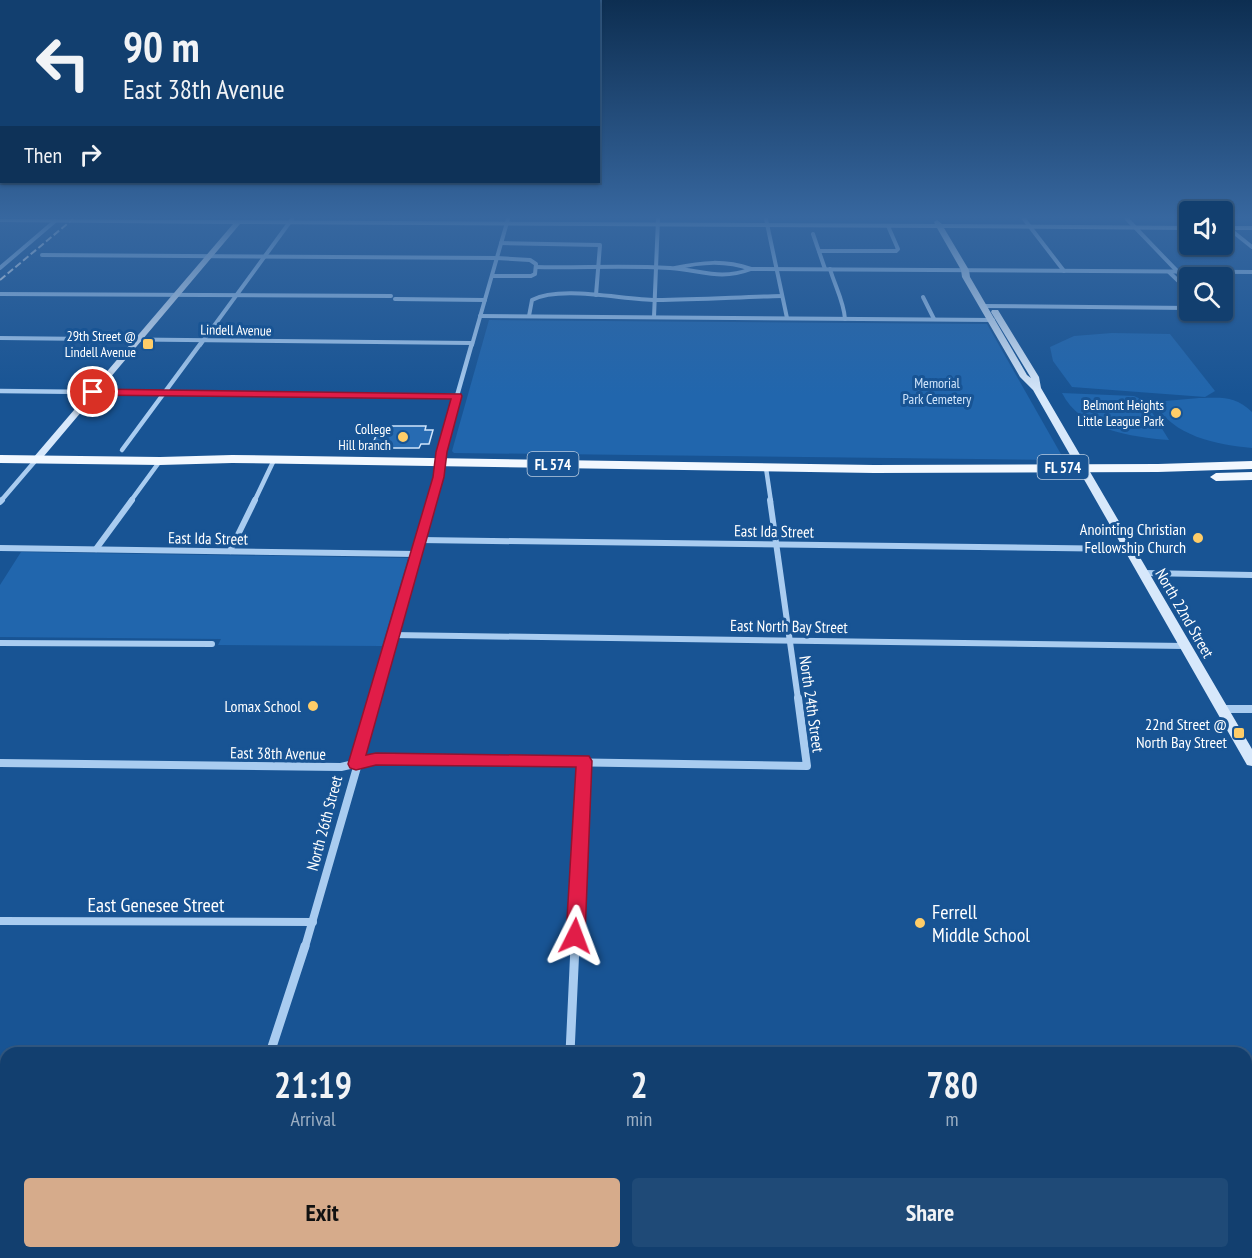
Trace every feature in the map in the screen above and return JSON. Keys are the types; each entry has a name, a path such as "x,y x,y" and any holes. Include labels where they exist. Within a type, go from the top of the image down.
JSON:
{"main road":[{"name":"FL 574","path":"0,449 40,454 160,461 232,459 874,469 989,476 1252,465"},
{"name":"FL 574","path":"0,459 40,454 122,450 184,453 232,459"},
{"name":"FL 574","path":"1087,473 1252,476"}],"street":[{"path":"0,502 191,278"},
{"path":"122,450 247,278"},
{"name":"North 26th Street","path":"272,1047 313,922 392,635 439,477 440,462 457,396 492,278"},
{"path":"596,295 598,278"},
{"path":"654,317 656,278"},
{"path":"778,278 788,318"},
{"path":"831,278 844,305 845,319"},
{"name":"North 22nd Street","path":"967,278 1000,320 1035,377 1037,388"},
{"path":"0,294 234,295 485,300"},
{"path":"529,316 532,300 537,296 596,295 655,300 782,296"},
{"path":"923,297 934,319"},
{"path":"987,306 1179,308"},
{"name":"North 22nd Street","path":"987,306 990,320 1024,377 1037,388 1252,761"},
{"path":"480,315 1000,320"},
{"name":"Lindell Avenue","path":"0,338 472,344"},
{"path":"0,391 457,396"},
{"path":"230,551 274,460"},
{"path":"96,549 160,461"},
{"name":"North 24th Street","path":"766,468 807,766"},
{"name":"East Ida Street","path":"420,540 1129,549"},
{"name":"East Ida Street","path":"0,548 416,554"},
{"path":"1144,573 1252,575"},
{"name":"East North Bay Street","path":"392,635 1185,646"},
{"path":"0,643 212,644"},
{"path":"1221,709 1252,709"},
{"name":"East 38th Avenue","path":"0,763 341,767 376,759 807,766"},
{"path":"570,1047 584,761"},
{"name":"East Genesee Street","path":"0,921 313,922"}],"green space":[{"name":"Memorial Park Cemetery","path":"489,320 987,324 1062,456 1059,460 454,453 452,451"},
{"path":"1112,333 1170,334 1215,391 1205,397 1072,387 1053,361 1050,347 1074,336"},
{"path":"1062,393 1134,396 1145,401 1169,440 1123,434 1094,423 1081,416 1070,406"},
{"path":"1199,398 1233,400 1252,412 1252,448 1210,441 1184,431 1162,414 1154,402"},
{"path":"21,552 408,558 382,646 218,645 221,639 0,637 0,585"}],"building":[{"name":"College Hill branch","path":"380,426 426,426 425,430 433,430 429,444 421,444 419,448 371,448"}],"place":[{"name":"29th Street @ Lindell Avenue","path":"148,344"},
{"name":"Belmont Heights Little League Park","path":"1176,413"},
{"name":"College Hill branch","path":"403,437"},
{"name":"Anointing Christian Fellowship Church","path":"1198,538"},
{"name":"Lomax School","path":"313,706"},
{"name":"22nd Street @ North Bay Street","path":"1239,733"},
{"name":"Ferrell Middle School","path":"920,923"}],"route":[{"path":"93,392 457,396 441,452 439,477 356,764 376,759 584,761 575,936"}]}
